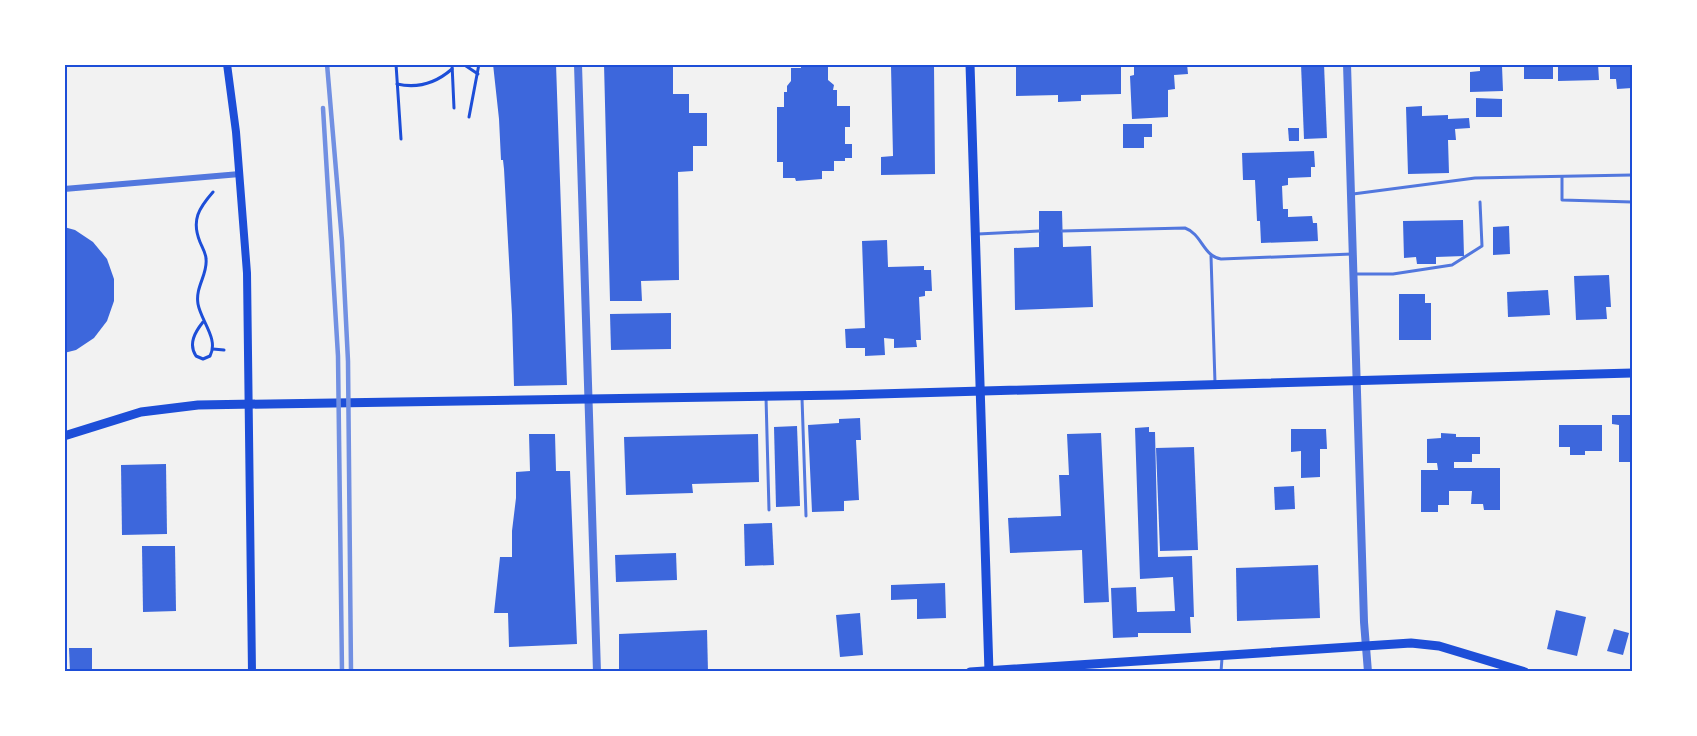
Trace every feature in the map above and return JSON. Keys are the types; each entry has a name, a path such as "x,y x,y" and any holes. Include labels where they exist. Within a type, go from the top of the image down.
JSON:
{"main road":[{"path":"226,64 240,174 247,273 252,672"},
{"path":"970,64 989,671"},
{"path":"64,435 114,419 166,407 198,405 979,392 1632,374"},
{"path":"970,672 1422,644 1439,646 1525,672"}],"street":[{"path":"579,64 597,672"},
{"path":"1347,64 1368,672"},
{"path":"64,189 240,174"}],"lane":[{"path":"1352,194 1475,178 1632,175"},
{"path":"1562,177 1562,200 1632,202"},
{"path":"1354,274 1393,274 1452,265 1482,246 1480,202"},
{"path":"1062,231 1169,228 1190,230 1195,234 1211,256 1215,385"},
{"path":"975,234 1039,231"},
{"path":"1211,256 1221,259 1354,254"},
{"path":"766,395 769,510"},
{"path":"802,395 806,516"},
{"path":"1221,672 1223,656"}],"path":[{"path":"396,64 401,139"},
{"path":"463,64 478,74"},
{"path":"469,117 479,64"},
{"path":"397,84 413,86 431,83 438,80 452,67"},
{"path":"452,67 454,108"},
{"path":"203,322 192,342 194,353 199,358 207,358 213,349 210,334 203,322 198,305 198,291 206,256 196,232 195,220 199,207 213,192"},
{"path":"213,349 224,350"}],"building":[{"path":"493,64 556,64 567,385 514,386 504,169 503,160 501,160"},
{"path":"604,64 673,64 673,94 689,94 689,113 707,113 707,146 693,146 693,171 678,172 679,280 641,281 642,301 610,301"},
{"path":"803,64 828,67 828,80 834,85 833,90 837,90 837,106 850,106 850,127 845,127 845,144 852,144 852,158 845,158 845,161 834,161 834,171 822,171 822,179 796,181 795,178 783,178 783,162 777,162 777,107 784,107 784,92 787,92 787,86 791,81 791,68 801,68"},
{"path":"1016,64 1121,64 1121,94 1081,95 1081,101 1058,102 1058,95 1016,96"},
{"path":"1134,64 1187,64 1188,74 1174,75 1175,89 1168,90 1168,117 1132,119 1130,76 1134,75"},
{"path":"1301,64 1324,64 1327,138 1304,139"},
{"path":"1524,64 1553,64 1553,79 1524,79"},
{"path":"1558,64 1598,64 1599,80 1558,81"},
{"path":"1610,64 1632,64 1632,88 1617,89 1616,79 1610,79"},
{"path":"934,65 935,174 881,175 881,157 893,156 891,66"},
{"path":"1502,66 1503,91 1470,92 1470,72 1480,71 1480,67"},
{"path":"1476,98 1502,99 1502,117 1476,117"},
{"path":"1422,106 1422,116 1448,115 1448,119 1469,118 1470,128 1455,129 1456,140 1448,140 1449,173 1408,174 1406,107"},
{"path":"1123,124 1152,124 1152,137 1144,137 1144,148 1123,148"},
{"path":"1288,128 1299,128 1299,141 1289,141"},
{"path":"1314,151 1315,167 1311,167 1311,177 1288,178 1288,185 1282,186 1283,209 1288,209 1288,217 1312,216 1313,223 1317,223 1318,241 1261,243 1260,221 1257,221 1255,180 1243,180 1242,153"},
{"path":"1039,211 1062,211 1063,247 1091,246 1093,307 1015,310 1014,248 1039,247"},
{"path":"1463,220 1464,256 1436,257 1436,264 1417,264 1416,257 1404,258 1403,221"},
{"path":"1509,226 1510,254 1493,255 1493,227"},
{"path":"64,227 75,230 93,242 107,259 114,279 114,301 107,321 94,338 76,350 64,353"},
{"path":"887,240 888,267 924,266 924,270 931,270 932,291 925,291 925,296 919,297 921,340 916,340 917,347 894,348 894,339 884,338 885,355 865,356 865,348 846,348 845,329 865,328 862,241"},
{"path":"1609,275 1611,307 1606,307 1607,319 1576,320 1574,276"},
{"path":"1548,290 1550,315 1508,317 1507,292"},
{"path":"1399,294 1425,294 1425,303 1431,303 1431,340 1399,340"},
{"path":"671,313 671,349 611,350 610,314"},
{"path":"1612,415 1632,415 1632,462 1619,462 1619,425 1612,424"},
{"path":"860,418 861,440 856,440 859,500 844,501 844,511 812,512 808,425 839,423 839,419"},
{"path":"1559,425 1602,425 1602,451 1585,451 1585,455 1570,455 1570,447 1559,447"},
{"path":"797,426 800,506 776,507 774,427"},
{"path":"1149,427 1149,432 1155,432 1158,557 1192,556 1194,617 1190,617 1191,633 1138,633 1138,637 1113,638 1111,588 1136,587 1137,612 1175,611 1173,577 1140,579 1135,428"},
{"path":"1291,429 1326,429 1327,449 1320,449 1320,477 1301,478 1301,451 1291,452"},
{"path":"1101,433 1109,602 1084,603 1082,550 1010,553 1008,518 1061,516 1059,475 1069,475 1067,434"},
{"path":"1441,433 1456,434 1456,437 1480,437 1480,454 1472,454 1472,462 1454,462 1454,468 1500,468 1500,510 1484,510 1483,504 1471,504 1472,491 1449,491 1449,505 1438,505 1438,512 1421,512 1421,470 1438,470 1437,463 1427,463 1427,439 1441,438"},
{"path":"529,434 555,434 556,471 570,471 577,644 509,647 508,613 494,613 500,557 512,557 516,472 530,471"},
{"path":"758,434 759,482 692,484 693,493 626,495 624,437"},
{"path":"1194,447 1198,550 1160,551 1156,448"},
{"path":"166,464 167,534 122,535 121,465"},
{"path":"1294,486 1295,509 1275,510 1274,487"},
{"path":"772,523 774,565 745,566 744,524"},
{"path":"142,546 175,546 176,611 143,612"},
{"path":"676,553 677,580 616,582 615,555"},
{"path":"1318,565 1320,618 1237,621 1236,568"},
{"path":"945,583 946,618 917,619 917,599 891,600 891,585"},
{"path":"1556,610 1586,617 1577,656 1547,649"},
{"path":"860,613 863,655 840,657 836,615"},
{"path":"1614,629 1629,633 1623,655 1607,651"},
{"path":"707,630 708,672 619,672 619,634"},
{"path":"69,648 92,648 92,672 70,672"}],"railway":[{"path":"327,64 342,241 348,361 351,672"},
{"path":"323,108 338,356 342,672"}]}
